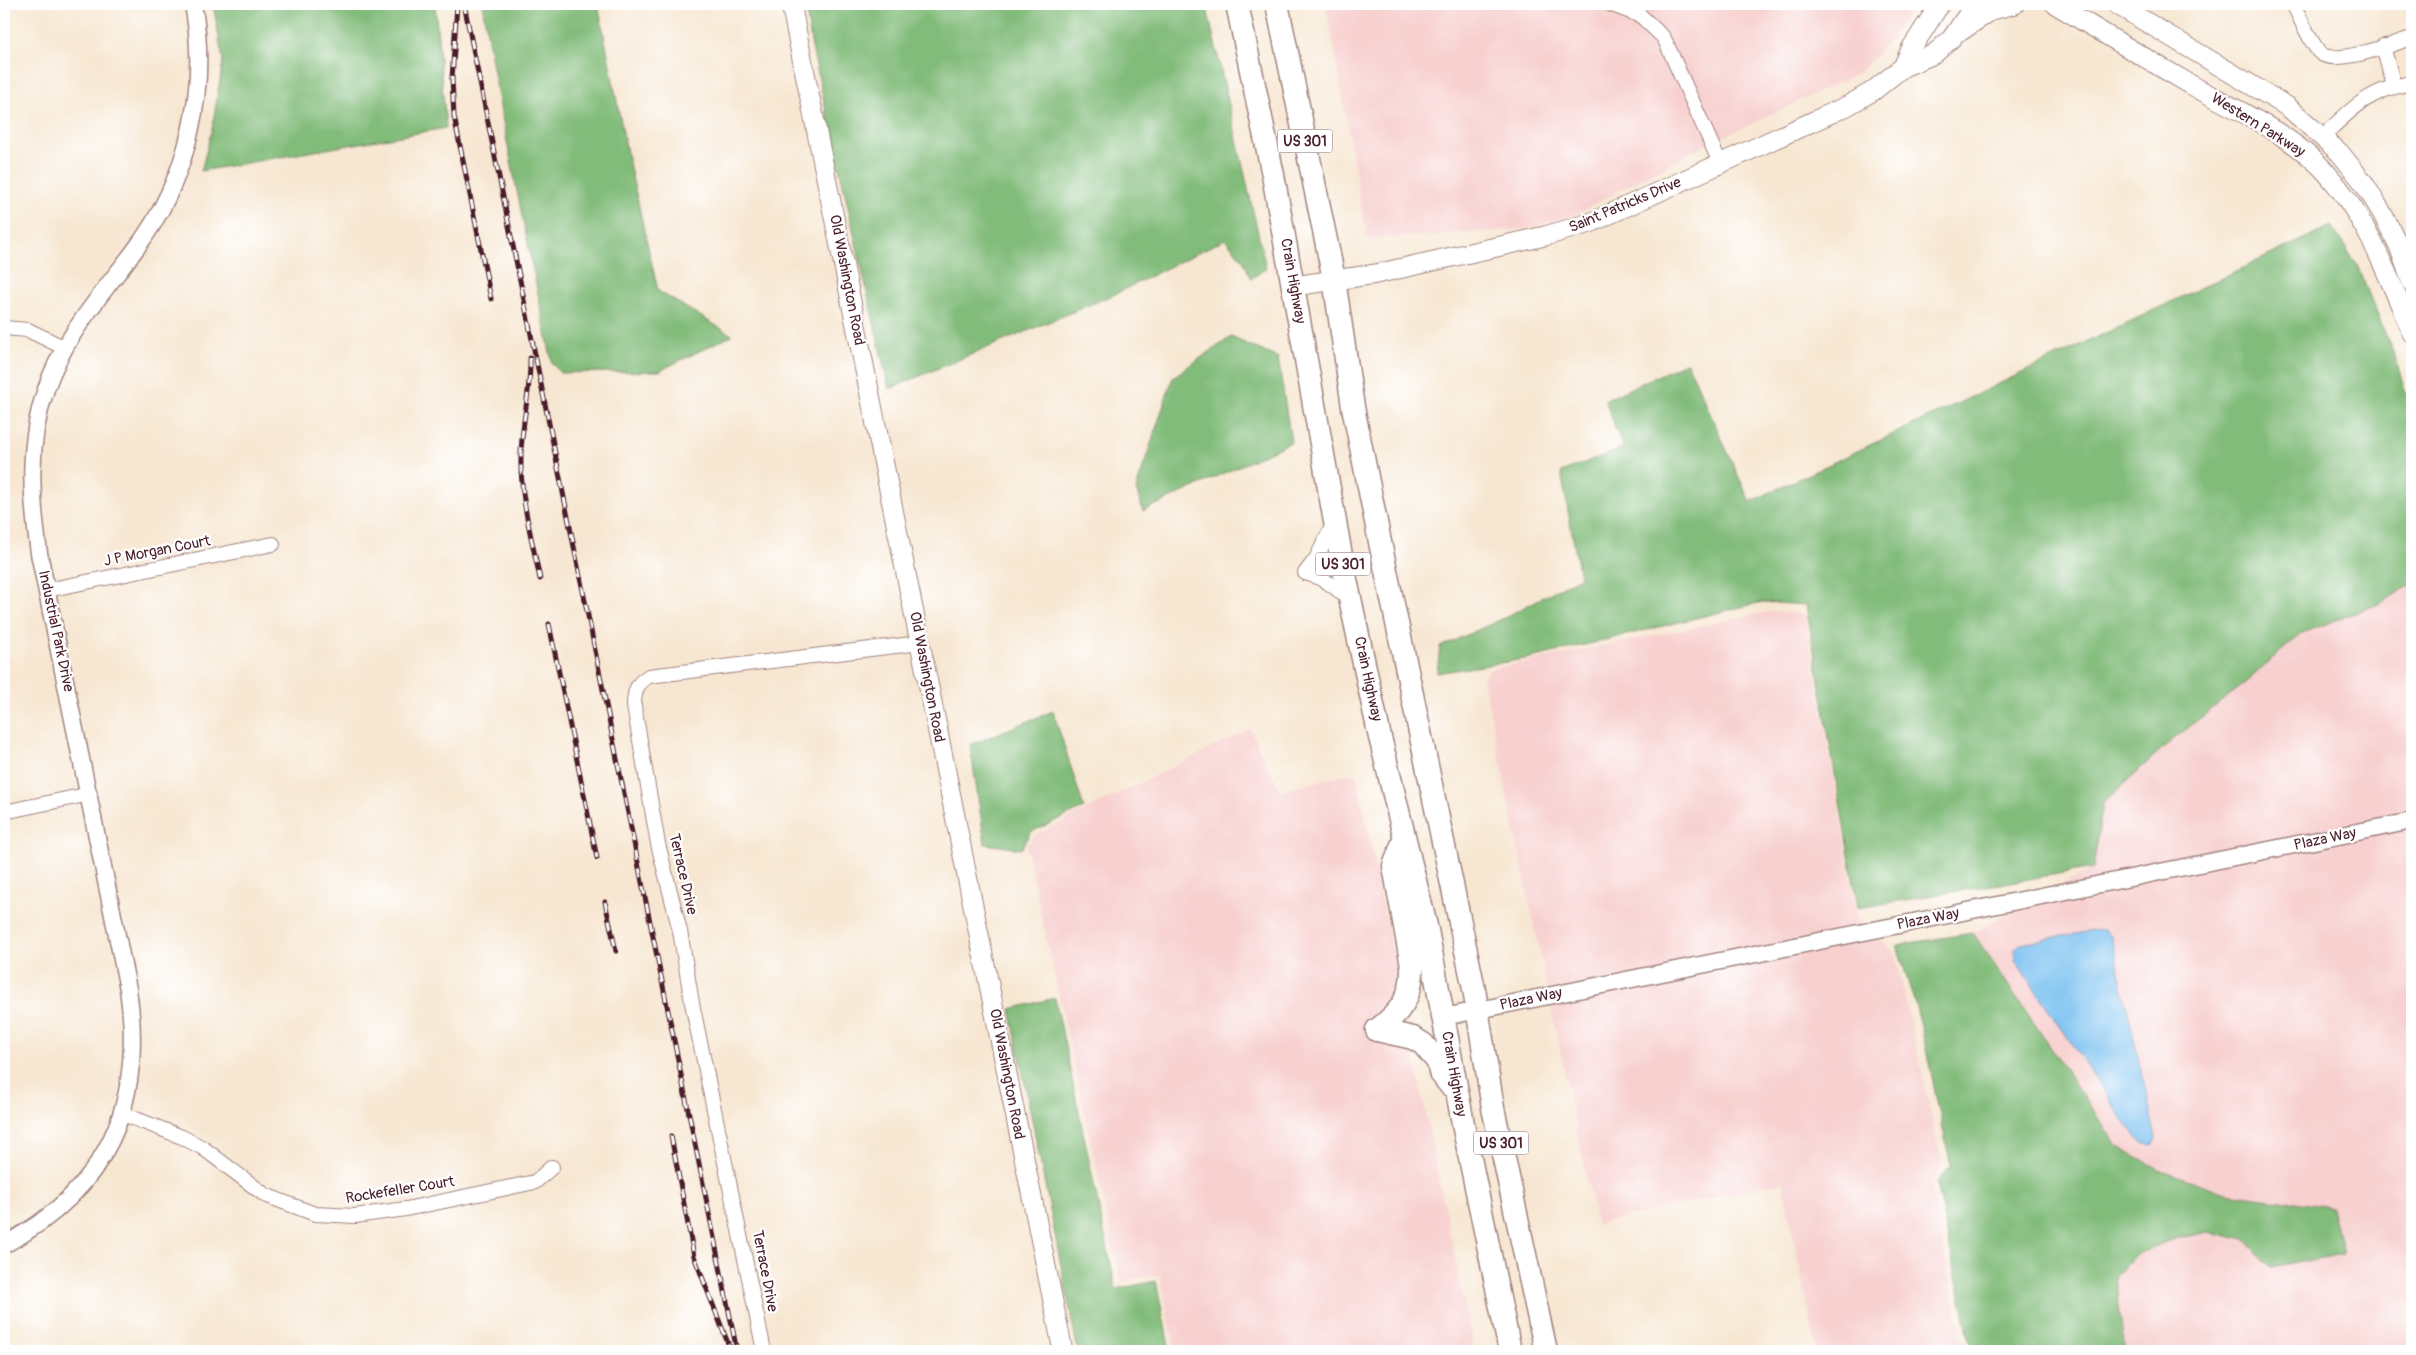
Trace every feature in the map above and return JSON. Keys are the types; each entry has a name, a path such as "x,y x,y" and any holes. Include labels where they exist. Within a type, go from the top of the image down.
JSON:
{"highway":[{"name":"Crain Highway","path":"1237,4 1294,286 1351,602 1404,840 1427,930 1458,1096 1510,1351"},
{"name":"US 301","path":"1277,4 1334,279 1353,407 1478,1010 1493,1108 1546,1351"},
{"path":"1404,840 1394,866 1413,980 1404,1004 1392,1019 1377,1030 1413,1038 1423,1044 1438,1062 1440,1072 1458,1096"}],"main road":[{"name":"Old Washington Road","path":"791,4 1063,1351"},
{"name":"Saint Patricks Drive","path":"1903,67 1911,49 1940,4"},
{"name":"Saint Patricks Drive","path":"1294,286 1376,274 1573,229 1629,206 1847,106 1873,91 1903,67 1934,54 1952,38 1974,4"},
{"path":"1952,38 1982,16 2015,4"},
{"name":"Western Parkway","path":"2116,4 2288,107 2340,153 2373,196 2399,246 2412,283"},
{"name":"Western Parkway","path":"2054,5 2262,124 2307,155 2342,194 2366,229 2378,252 2412,333"}],"street":[{"name":"Industrial Park Drive","path":"4,1245 36,1226 69,1198 107,1150 123,1114 132,1070 133,1023 90,794 47,590 32,498 32,446 46,390 65,348 80,322 149,229 165,202 179,168 193,122 198,69 196,21 193,4"},
{"path":"1610,4 1641,16 1664,38 1720,163"},
{"path":"2293,4 2319,52 2323,55 2343,58 2412,38"},
{"path":"2383,46 2394,86"},
{"path":"2322,137 2368,96 2394,86 2412,83"},
{"path":"4,328 28,330 65,348"},
{"path":"1335,520 1316,559 1305,572 1320,577 1336,587 1351,602"},
{"name":"J P Morgan Court","path":"47,590 273,544"},
{"name":"Terrace Drive","path":"764,1351 692,1003 680,931 658,844 634,706 634,694 642,680 649,676 920,643"},
{"path":"4,812 90,794"},
{"name":"Plaza Way","path":"1444,1017 2412,821"},
{"name":"Rockefeller Court","path":"123,1114 196,1144 265,1195 315,1214 355,1216 406,1209 535,1182 552,1167"}],"shaded area":[{"path":"1326,4 1914,4 1893,36 1859,73 1693,151 1576,214 1527,229 1367,239"},
{"path":"2412,584 2412,1351 2125,1351 2115,1277 2134,1255 2168,1241 2208,1232 2246,1240 2271,1268 2342,1254 2332,1208 2226,1193 2161,1170 2117,1146 1973,933 2093,868 2103,803 2165,746 2246,682 2302,633 2381,603"},
{"path":"1773,611 1805,614 1858,921 1895,953 1942,1163 1931,1187 1964,1351 1817,1351 1782,1182 1596,1224 1483,678 1491,669"},
{"path":"1250,729 1280,791 1356,772 1474,1351 1175,1351 1160,1275 1121,1281 1026,846 1035,835"}],"green space":[{"path":"213,4 435,4 446,128 201,171 212,129 223,61"},
{"path":"482,4 598,4 629,163 658,291 732,335 659,371 560,373 552,363 499,102"},
{"path":"805,4 1206,4 1266,268 1251,279 1243,260 1225,239 1113,295 889,389 812,48"},
{"path":"2331,226 2357,265 2395,357 2412,413 2412,584 2381,603 2302,633 2246,682 2165,746 2103,803 2093,868 1858,908 1806,605 1762,602 1531,658 1437,673 1440,647 1502,619 1580,577 1561,472 1623,448 1605,400 1687,362 1750,502"},
{"path":"1231,337 1278,358 1291,442 1143,511 1136,489 1173,377"},
{"path":"1053,711 1084,808 1031,832 1021,849 985,844 970,745"},
{"path":"1973,933 2117,1146 2161,1170 2226,1193 2332,1207 2343,1254 2271,1268 2246,1240 2208,1232 2168,1241 2135,1255 2115,1277 2125,1351 1972,1351 1936,1183 1951,1166 1920,1021 1897,945"},
{"path":"1055,998 1116,1289 1156,1281 1170,1351 1078,1351 1010,1009"}],"water":[{"path":"2104,929 2111,936 2156,1138 2152,1146 2142,1143 2125,1122 2015,960 2014,950 2021,943"}],"railway":[{"path":"457,4 452,79 454,116 491,299"},
{"path":"464,4 737,1351"},
{"path":"530,358 529,383 521,445 521,472 527,518 540,579"},
{"path":"549,624 597,858"},
{"path":"605,902 616,951"},
{"path":"671,1136 694,1256 731,1351"}]}
